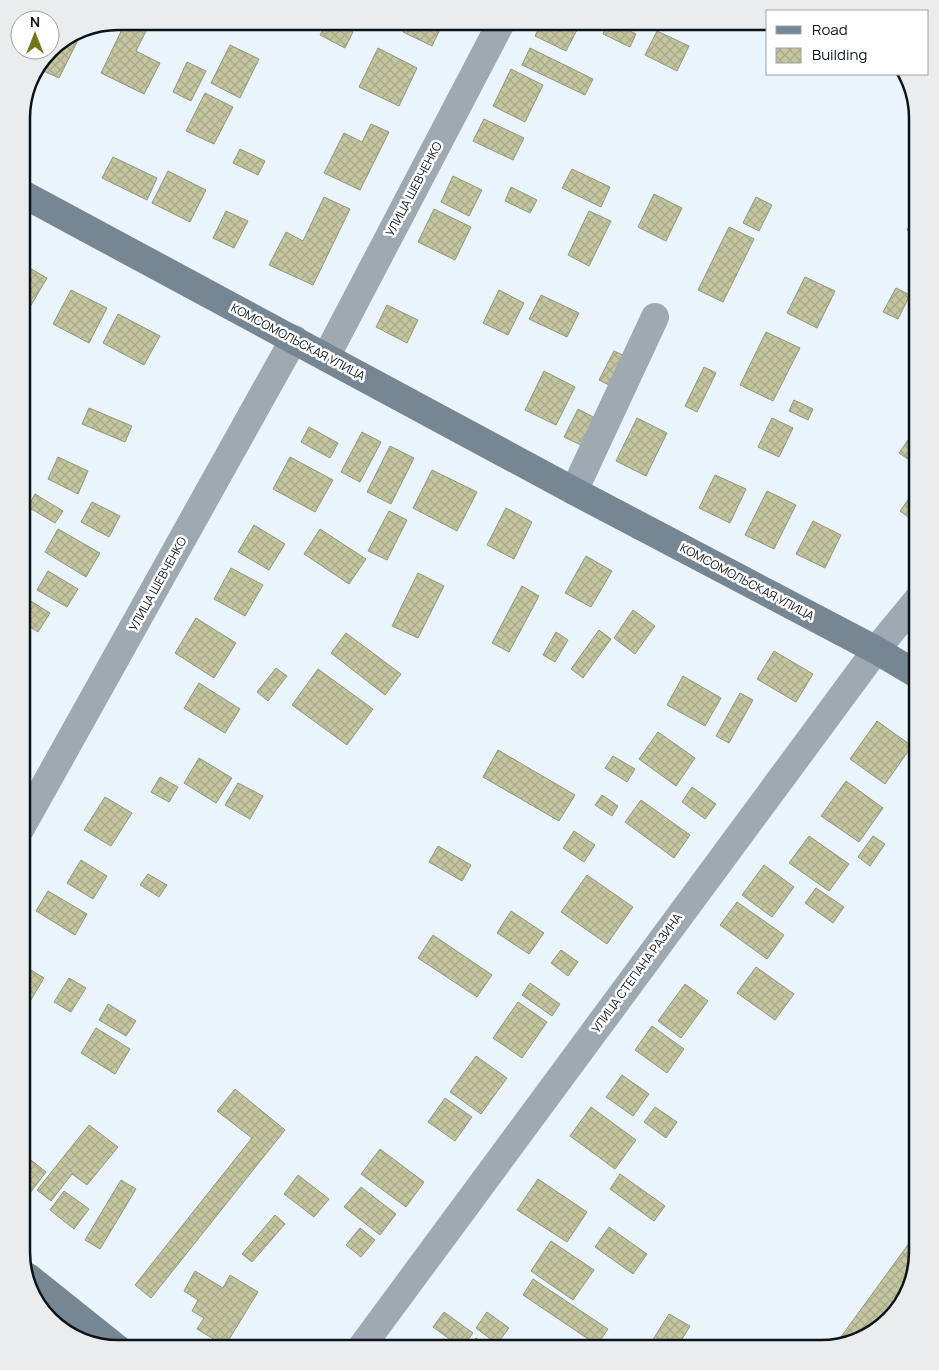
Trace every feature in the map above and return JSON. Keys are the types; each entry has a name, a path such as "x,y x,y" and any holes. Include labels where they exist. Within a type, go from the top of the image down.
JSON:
{"main road":[{"name":"КОМСОМОЛЬСКАЯ УЛИЦА","path":"30,197 574,491 876,650 909,670"},
{"path":"36,1283 107,1339"}],"street":[{"name":"УЛИЦА ШЕВЧЕНКО","path":"326,357 497,30"},
{"path":"574,491 655,317"},
{"name":"УЛИЦА ШЕВЧЕНКО","path":"30,812 294,339"},
{"name":"УЛИЦА СТЕПАНА РАЗИНА","path":"367,1340 876,650 909,610"}],"building":[{"path":"122,30 146,30 136,51 160,63 144,94 101,73"},
{"path":"322,30 349,30 353,32 345,48 320,35"},
{"path":"404,30 440,30 432,46 403,32"},
{"path":"538,30 577,30 566,51 535,36"},
{"path":"605,30 628,30 636,34 630,47 603,34"},
{"path":"657,31 689,46 677,71 645,55"},
{"path":"78,40 59,78 44,71 52,60 60,60 60,52"},
{"path":"230,45 259,59 240,98 211,83"},
{"path":"378,48 417,68 399,106 359,87"},
{"path":"530,48 593,79 585,95 522,65"},
{"path":"187,62 206,71 191,101 173,92"},
{"path":"511,69 543,85 525,122 493,106"},
{"path":"205,93 233,107 214,144 186,131"},
{"path":"484,119 524,138 513,160 473,141"},
{"path":"371,124 389,132 360,190 324,173 344,133 362,142"},
{"path":"240,149 265,161 258,175 233,163"},
{"path":"113,157 157,178 147,200 102,178"},
{"path":"572,169 610,187 601,207 562,188"},
{"path":"168,171 206,190 190,222 152,203"},
{"path":"453,176 482,190 469,216 441,202"},
{"path":"511,187 537,200 530,213 505,201"},
{"path":"654,194 682,208 666,241 638,227"},
{"path":"324,197 350,209 313,285 269,265 286,232 303,241"},
{"path":"756,197 772,205 759,231 743,223"},
{"path":"434,209 471,227 455,260 418,242"},
{"path":"226,211 248,221 234,248 213,238"},
{"path":"589,211 611,221 589,266 568,255"},
{"path":"729,227 754,239 723,302 698,290"},
{"path":"30,268 47,278 30,307"},
{"path":"805,277 835,291 817,328 787,313"},
{"path":"896,288 909,294 898,319 883,312"},
{"path":"71,290 107,308 89,343 53,324"},
{"path":"499,290 524,303 508,335 483,323"},
{"path":"541,295 579,313 567,337 529,319"},
{"path":"387,305 418,320 407,343 376,327"},
{"path":"118,314 160,336 144,365 103,343"},
{"path":"766,332 800,348 773,401 740,385"},
{"path":"614,351 627,357 613,387 599,380"},
{"path":"704,367 716,373 697,412 685,406"},
{"path":"544,371 575,387 556,425 525,410"},
{"path":"794,400 813,409 808,420 789,411"},
{"path":"89,408 132,426 125,442 82,424"},
{"path":"578,409 597,419 583,446 564,437"},
{"path":"637,418 667,433 646,476 616,461"},
{"path":"772,418 793,428 779,457 758,447"},
{"path":"309,427 338,443 330,458 301,442"},
{"path":"362,432 381,442 360,482 341,472"},
{"path":"909,439 909,460 899,453"},
{"path":"390,446 414,458 391,504 367,492"},
{"path":"58,457 88,471 78,494 48,479"},
{"path":"290,457 333,480 315,512 273,489"},
{"path":"432,470 477,492 457,531 413,508"},
{"path":"715,475 746,489 730,523 699,508"},
{"path":"767,491 796,505 774,549 745,535"},
{"path":"35,494 63,511 55,523 30,508 30,503"},
{"path":"909,498 909,518 900,511"},
{"path":"92,502 120,516 109,537 81,522"},
{"path":"506,508 532,522 514,559 487,545"},
{"path":"389,511 407,520 387,560 368,551"},
{"path":"813,521 841,535 825,568 796,554"},
{"path":"254,525 285,544 269,570 238,552"},
{"path":"58,529 100,553 86,577 45,552"},
{"path":"320,529 366,559 349,584 304,554"},
{"path":"586,556 612,571 591,607 565,593"},
{"path":"231,568 263,585 245,616 214,599"},
{"path":"48,571 78,589 67,607 37,590"},
{"path":"418,573 444,586 418,638 392,626"},
{"path":"522,586 539,596 509,652 492,643"},
{"path":"30,601 50,613 38,632 30,627"},
{"path":"633,610 655,626 635,654 614,638"},
{"path":"196,618 236,643 214,678 175,653"},
{"path":"599,630 611,639 583,678 571,669"},
{"path":"556,632 568,640 555,662 543,655"},
{"path":"346,633 401,674 385,695 331,653"},
{"path":"774,651 813,674 796,702 757,679"},
{"path":"276,668 287,676 268,701 257,692"},
{"path":"318,669 373,709 347,745 292,705"},
{"path":"683,676 721,698 705,726 667,705"},
{"path":"199,683 240,709 225,733 184,708"},
{"path":"740,693 753,700 729,743 716,736"},
{"path":"877,721 909,744 909,750 885,784 850,759"},
{"path":"658,732 695,758 676,786 639,759"},
{"path":"498,750 575,795 559,821 483,777"},
{"path":"613,756 635,769 627,782 605,768"},
{"path":"199,758 232,778 216,803 184,783"},
{"path":"160,777 178,787 169,802 151,792"},
{"path":"846,781 883,808 859,842 821,816"},
{"path":"238,783 263,796 250,819 225,805"},
{"path":"692,787 716,804 705,819 682,802"},
{"path":"602,795 618,806 612,816 595,805"},
{"path":"105,797 132,813 111,846 84,830"},
{"path":"641,800 690,835 674,858 625,822"},
{"path":"574,831 595,845 584,862 563,848"},
{"path":"809,836 849,864 829,891 789,863"},
{"path":"873,836 885,844 870,866 858,857"},
{"path":"438,846 471,865 462,881 429,862"},
{"path":"81,860 107,876 93,899 67,883"},
{"path":"764,865 794,887 772,917 742,895"},
{"path":"148,874 167,885 159,897 140,885"},
{"path":"587,875 633,907 607,944 561,912"},
{"path":"816,888 844,907 833,923 805,903"},
{"path":"48,891 87,914 75,935 36,911"},
{"path":"737,902 784,935 767,959 720,925"},
{"path":"511,911 544,933 529,954 497,933"},
{"path":"433,935 492,975 477,997 418,958"},
{"path":"561,950 578,962 568,976 551,963"},
{"path":"756,967 794,994 775,1020 737,993"},
{"path":"30,969 44,978 30,1001"},
{"path":"69,978 86,988 71,1012 54,1002"},
{"path":"530,983 560,1004 552,1016 522,995"},
{"path":"685,984 708,1001 681,1038 658,1021"},
{"path":"518,1002 547,1022 522,1058 493,1038"},
{"path":"108,1004 136,1021 126,1036 99,1020"},
{"path":"652,1026 684,1049 667,1073 635,1050"},
{"path":"96,1028 130,1049 115,1074 81,1053"},
{"path":"476,1056 507,1078 481,1114 450,1092"},
{"path":"622,1075 649,1094 633,1116 606,1097"},
{"path":"235,1089 285,1130 151,1298 135,1285 252,1138 217,1111"},
{"path":"445,1098 472,1117 455,1141 428,1122"},
{"path":"591,1107 636,1140 615,1169 570,1136"},
{"path":"655,1107 677,1122 666,1138 644,1122"},
{"path":"89,1125 118,1147 87,1185 72,1174 51,1201 37,1190"},
{"path":"380,1149 424,1182 406,1207 361,1174"},
{"path":"30,1159 46,1172 30,1193"},
{"path":"620,1174 665,1206 654,1221 610,1189"},
{"path":"298,1175 329,1199 314,1217 284,1194"},
{"path":"538,1179 587,1212 567,1242 517,1210"},
{"path":"121,1180 136,1189 100,1249 85,1240"},
{"path":"361,1187 396,1214 380,1235 344,1207"},
{"path":"64,1191 89,1209 74,1229 50,1210"},
{"path":"275,1215 285,1224 252,1262 242,1254"},
{"path":"609,1227 647,1254 633,1274 595,1247"},
{"path":"360,1228 375,1240 361,1257 346,1245"},
{"path":"551,1241 594,1270 573,1300 531,1271"},
{"path":"909,1243 906,1275 891,1306 875,1322 855,1333 840,1338"},
{"path":"195,1271 223,1288 230,1275 258,1292 229,1340 215,1340 197,1329 204,1318 192,1311 198,1300 184,1291"},
{"path":"533,1279 608,1329 600,1340 590,1340 523,1295"},
{"path":"444,1312 473,1333 468,1340 451,1340 433,1327"},
{"path":"487,1312 509,1328 500,1340 492,1340 476,1328"},
{"path":"669,1314 690,1326 681,1340 653,1340"}]}
